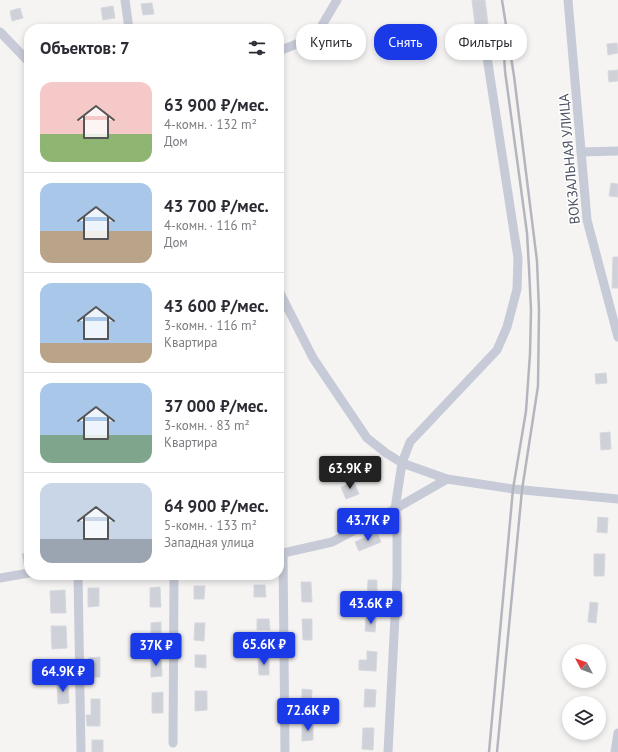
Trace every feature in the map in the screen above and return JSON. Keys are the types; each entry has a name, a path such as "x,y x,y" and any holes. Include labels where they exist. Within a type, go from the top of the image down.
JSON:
{"street":[{"path":"125,0 128,24"},
{"path":"284,49 309,39 321,27 337,0"},
{"name":"ВОКЗАЛЬНАЯ УЛИЦА","path":"568,0 587,220 618,337"},
{"path":"0,32 24,57"},
{"path":"388,752 397,578 397,520 395,509 402,463 410,442 497,350 507,327 517,289 518,258 487,60"},
{"path":"581,152 618,151"},
{"path":"284,301 313,358 367,438 402,463 446,479 522,490 618,499"},
{"path":"284,553 332,542 395,509 446,479"},
{"path":"0,578 24,574"},
{"path":"78,580 81,752"},
{"path":"173,742 174,580"},
{"path":"282,580 286,752"},
{"path":"615,752 618,733"}],"building":[{"path":"472,0 485,0 488,24 475,24"},
{"path":"152,3 154,14 143,15 141,4"},
{"path":"113,6 115,18 103,20 101,8"},
{"path":"20,8 23,18 12,21 10,11"},
{"path":"617,43 618,53 608,55 607,44"},
{"path":"618,70 618,81 609,82 608,71"},
{"path":"611,183 618,184 618,197 609,196"},
{"path":"613,257 618,257 618,288 612,288"},
{"path":"606,373 607,383 596,384 595,374"},
{"path":"610,432 611,449 601,450 600,433"},
{"path":"354,482 359,494 346,499 341,487"},
{"path":"598,517 608,518 607,533 597,532"},
{"path":"377,532 381,542 359,551 355,542"},
{"path":"594,554 605,554 604,576 594,576"},
{"path":"368,580 377,580 377,600 367,599"},
{"path":"301,582 311,582 312,602 302,602"},
{"path":"254,585 265,585 266,597 254,597"},
{"path":"194,586 205,586 204,599 194,599"},
{"path":"160,587 161,607 150,607 150,588"},
{"path":"88,588 99,588 99,606 88,607"},
{"path":"65,590 66,613 51,613 50,591"},
{"path":"590,602 598,603 596,623 588,622"},
{"path":"366,618 376,618 375,632 365,631"},
{"path":"257,619 269,619 270,630 257,630"},
{"path":"302,619 312,619 312,640 303,640"},
{"path":"161,622 161,641 151,641 151,623"},
{"path":"195,623 205,623 204,641 194,640"},
{"path":"51,626 66,626 67,648 52,649"},
{"path":"367,651 377,652 376,671 359,670 359,660 367,660"},
{"path":"195,655 206,655 206,668 195,667"},
{"path":"269,656 269,675 259,675 258,657"},
{"path":"100,657 100,677 89,677 89,658"},
{"path":"161,657 162,676 151,677 151,658"},
{"path":"57,683 68,683 69,703 58,704"},
{"path":"302,689 312,690 311,707 302,706"},
{"path":"365,689 376,690 375,707 364,707"},
{"path":"195,691 207,691 207,710 195,711"},
{"path":"163,692 163,713 152,713 152,693"},
{"path":"91,699 100,699 100,726 87,726 86,715 91,715"},
{"path":"313,722 313,740 302,741 302,723"},
{"path":"363,728 374,728 373,750 362,749"},
{"path":"92,740 103,740 103,752 92,752"}],"railway":[{"path":"497,752 522,490 538,386 539,310 537,261 514,76 502,0"},
{"path":"489,752 513,489 526,411 531,310 527,233 504,60"}]}
